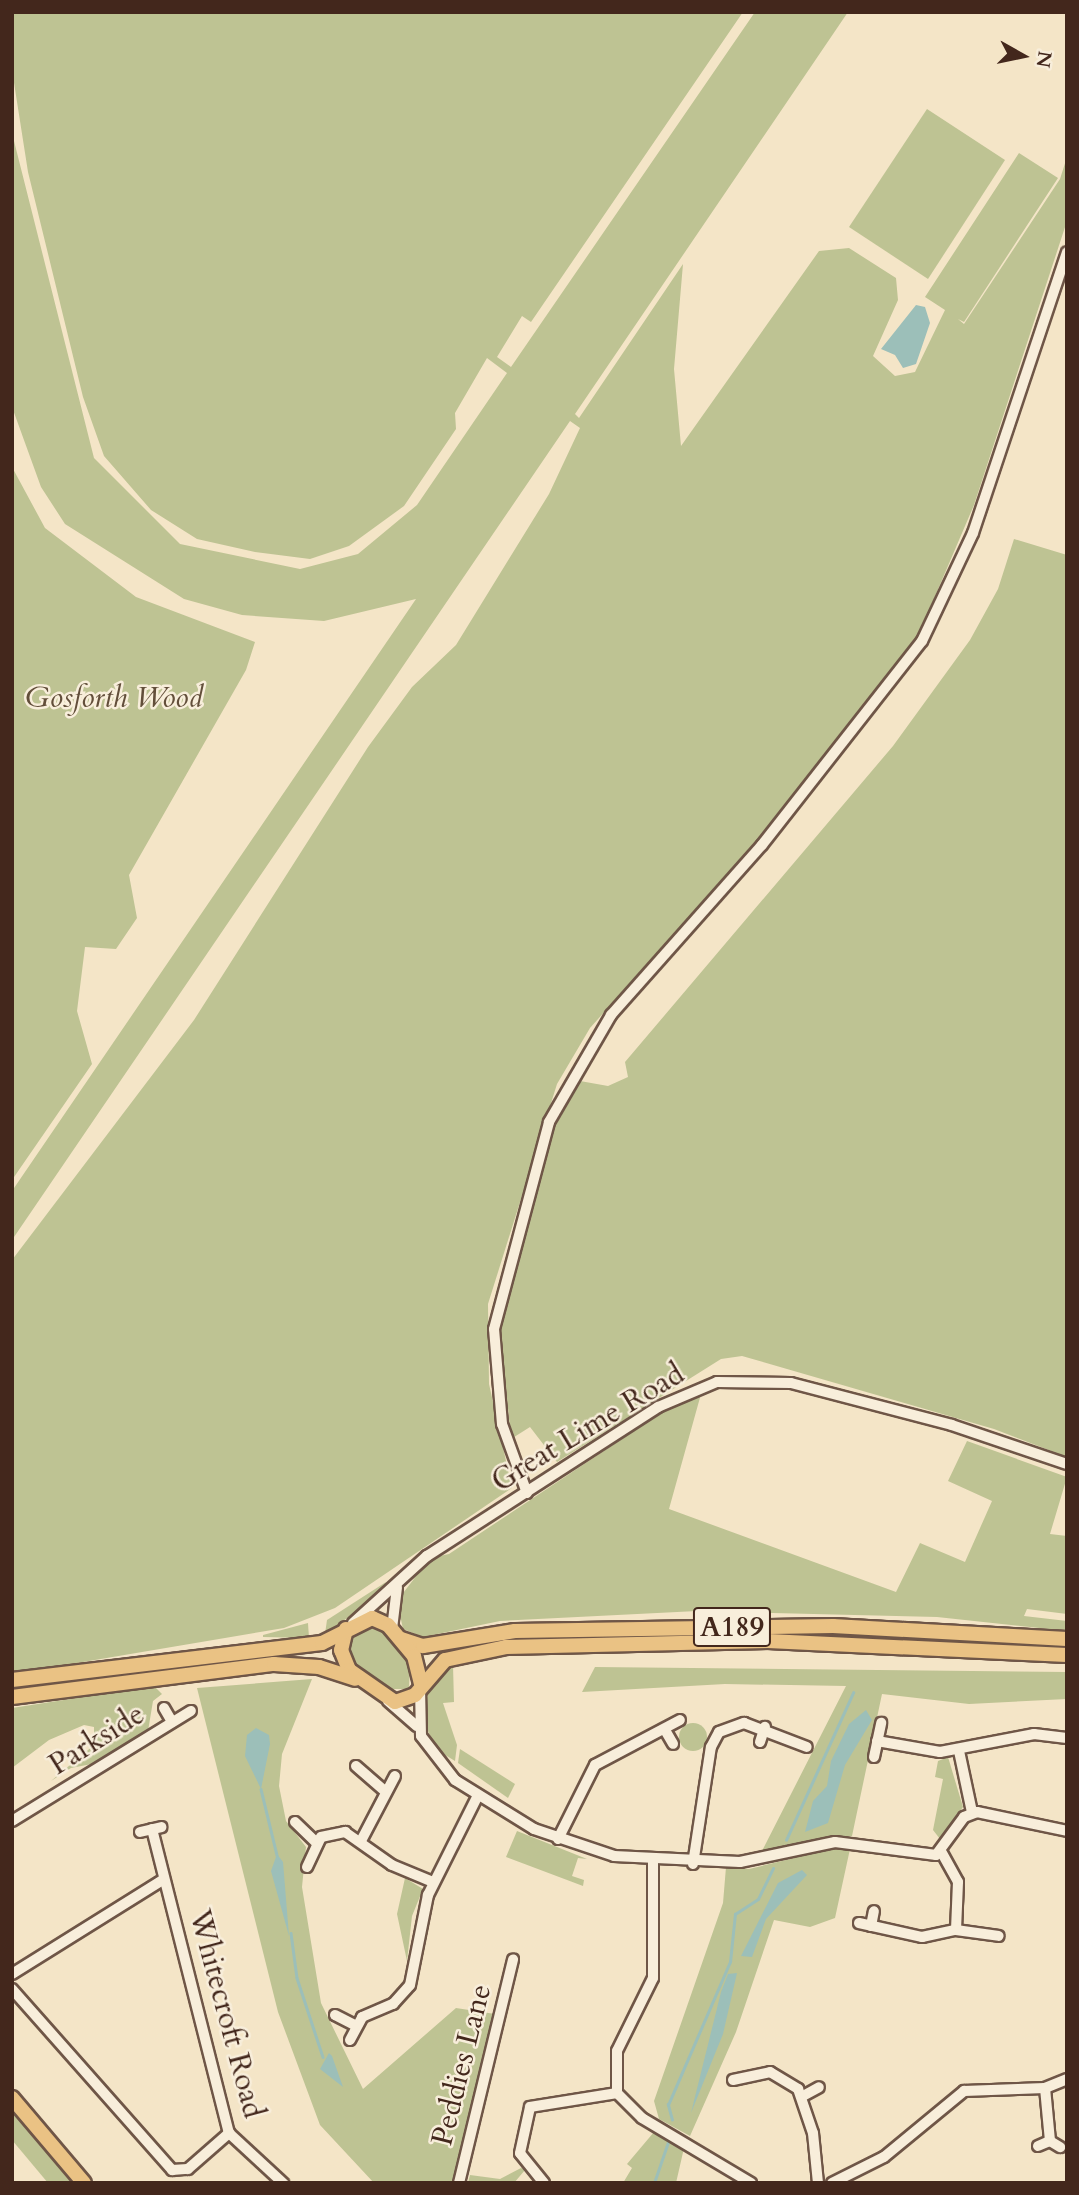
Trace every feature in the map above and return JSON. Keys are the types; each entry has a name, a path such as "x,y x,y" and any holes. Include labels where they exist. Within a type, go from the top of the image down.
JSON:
{"main road":[{"path":"12,1680 322,1643 350,1626 372,1618 396,1634 419,1665 421,1686 403,1701 382,1696 359,1681 319,1667 274,1664 12,1697"},
{"path":"350,1626 343,1658 359,1681"},
{"name":"A189","path":"396,1634 423,1646 514,1631 834,1626 1067,1639"},
{"name":"A189","path":"421,1686 453,1657 506,1647 768,1641 1067,1656"},
{"path":"12,2098 83,2183"}],"street":[{"path":"527,1493 502,1424 494,1329 549,1122 611,1015 762,845 922,641 973,533 1067,252"},
{"name":"Great Lime Road","path":"350,1626 398,1585 426,1556 672,1399 740,1378 791,1383 952,1425 1067,1464"},
{"path":"396,1634 398,1585"},
{"path":"417,1726 421,1686"},
{"path":"382,1696 417,1726 440,1765 477,1797 558,1839 653,1861 693,1864 756,1861 835,1842 920,1856 942,1853 972,1812 958,1751"},
{"name":"Parkside","path":"164,1708 172,1722"},
{"name":"Parkside","path":"12,1821 191,1711"},
{"path":"558,1839 595,1765 680,1720"},
{"path":"693,1864 714,1739 738,1722 765,1727 807,1747"},
{"path":"874,1757 881,1723"},
{"path":"760,1742 765,1727"},
{"path":"664,1730 673,1744"},
{"path":"877,1741 958,1751 1021,1735 1067,1738"},
{"path":"356,1766 384,1790"},
{"path":"362,1839 384,1790 395,1776"},
{"path":"350,2040 355,2025 407,1990 433,1882 477,1797"},
{"path":"972,1812 1025,1818 1067,1831"},
{"path":"295,1822 316,1842"},
{"name":"Whitecroft Road","path":"151,1829 229,2133 283,2183"},
{"path":"307,1867 316,1842 340,1832 362,1839 383,1860 433,1882"},
{"path":"942,1853 958,1882 956,1930"},
{"path":"653,1861 653,1978 617,2052 617,2093 634,2113 751,2183"},
{"path":"12,1974 164,1879"},
{"path":"871,1926 874,1911"},
{"path":"859,1923 922,1937 956,1930 999,1936"},
{"name":"Peddies Lane","path":"459,2183 513,1959"},
{"path":"12,1989 172,2170 188,2169 229,2133"},
{"path":"335,2015 355,2025"},
{"path":"737,2072 782,2075 803,2096 818,2183"},
{"path":"832,2183 884,2157 964,2091 1045,2088 1067,2079"},
{"path":"803,2096 819,2087"},
{"path":"1038,2146 1055,2144 1045,2088"},
{"path":"544,2183 520,2153 530,2107 617,2093"}],"green space":[{"path":"12,12 743,12 531,322 522,316 497,357 511,367 755,12 848,12 575,414 579,418 683,264 674,369 681,446 819,251 849,248 896,278 898,300 873,356 895,376 915,372 945,310 925,297 1019,153 1058,178 964,322 958,319 964,324 1060,179 1067,157 1067,221 974,505 918,636 767,830 590,1028 557,1084 488,1304 489,1384 512,1488 335,1608 284,1628 12,1674 12,1260 194,1020 368,747 412,687 456,645 549,494 580,428 570,421 12,1240 12,1191 416,599 324,621 242,615 184,599 65,524 41,487 12,407 12,133 94,458 180,544 300,569 358,554 417,505 507,373 487,358 455,413 456,429 404,506 349,546 310,559 255,552 197,539 151,510 104,456 83,397 28,172 12,70"},
{"path":"927,109 1005,160 928,279 849,227"},
{"name":"Gosforth Wood","path":"12,467 45,528 136,597 255,642 246,670 129,875 137,918 116,949 85,947 77,1011 92,1064 12,1180"},
{"path":"1014,539 1067,555 1067,1457 994,1429 742,1356 721,1359 557,1462 530,1427 511,1439 500,1326 559,1111 580,1081 608,1086 628,1077 625,1062 893,746 970,640 998,589"},
{"path":"701,1394 669,1509 896,1592 920,1543 965,1562 992,1501 948,1481 967,1441 1067,1477 1050,1534 1067,1536 1067,1614 1027,1609 1024,1616 1067,1621 1067,1631 937,1617 697,1611 500,1621 423,1637 403,1629 397,1601 430,1558 449,1554 673,1405"},
{"path":"386,1582 378,1596 325,1634 327,1620"},
{"path":"308,1623 309,1638 263,1637 263,1635"},
{"path":"362,1626 384,1631 410,1660 409,1689 387,1689 349,1661 347,1640"},
{"path":"453,1665 454,1702 443,1703 457,1745 455,1761 437,1750 423,1721 428,1688"},
{"path":"595,1667 1067,1672 1067,1699 969,1704 882,1694 852,1836 762,1851 846,1686 725,1684 582,1692"},
{"path":"312,1679 282,1754 279,1786 286,1821 306,1847 302,1887 321,2003 363,2089 456,2008 495,2014 454,2183 374,2183 320,2125 278,2012 197,1688"},
{"path":"154,1686 162,1694 153,1701 148,1731 102,1762 71,1768 51,1781 94,1745 94,1727 84,1725 49,1740 12,1768 12,1708"},
{"path":"693,1723 703,1727 707,1737 703,1747 693,1751 683,1747 679,1737 683,1727"},
{"path":"460,1749 515,1784 508,1798 458,1763"},
{"path":"948,1757 963,1807 940,1839 933,1830 943,1779 935,1777 938,1761"},
{"path":"517,1831 587,1859 578,1858 572,1876 584,1880 583,1886 506,1857"},
{"path":"832,1849 850,1849 835,1918 810,1927 774,1920 736,2032 690,2136 659,2119 654,2101 723,1903 726,1867 749,1869"},
{"path":"405,1878 423,1889 412,1916 407,1961 397,1914"},
{"path":"12,2112 72,2183 48,2183 12,2140"},
{"path":"654,2132 684,2148 676,2183 623,2183 632,2168 627,2164"},
{"path":"521,2168 525,2170 514,2183 468,2183 470,2175 500,2179"}],"water":[{"path":"916,305 925,307 930,323 916,364 903,368 895,355 881,349"},
{"path":"866,1710 872,1720 845,1765 828,1823 805,1832 813,1801 827,1786 831,1761 849,1724"},
{"path":"256,1728 269,1735 270,1744 261,1789 245,1756 247,1735"},
{"path":"277,1854 283,1862 289,1936 271,1871"},
{"path":"802,1870 807,1875 766,1919 752,1957 741,1956 778,1883"},
{"path":"737,1973 723,2034 691,2113 721,1992 728,1974"},
{"path":"329,2053 332,2056 343,2087 320,2069"}],"waterway":[{"path":"786,1840 853,1693"},
{"path":"261,1789 277,1855"},
{"path":"672,2120 668,2105 730,1962 735,1914 758,1899 773,1868"},
{"path":"291,1933 297,1978 323,2057"},
{"path":"654,2183 668,2142"}]}
